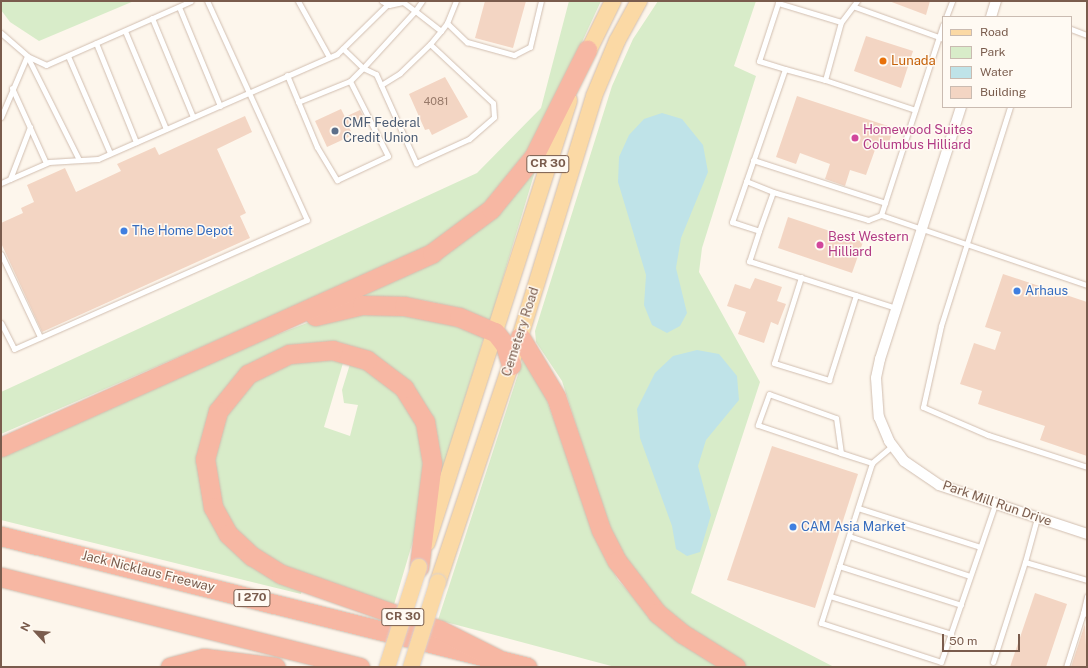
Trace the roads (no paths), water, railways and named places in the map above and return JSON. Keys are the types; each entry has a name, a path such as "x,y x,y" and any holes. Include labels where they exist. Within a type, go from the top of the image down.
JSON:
{"highway":[{"path":"1,447 180,370 432,253 491,209 534,156 587,50"},
{"path":"180,370 332,310 362,305 404,306 436,312 495,332 505,346 511,366"},
{"path":"520,337 556,396 601,530 617,561 657,613 689,638 736,667"},
{"path":"419,567 432,463 425,422 404,388 367,360 333,350 289,354 248,374 218,411 205,459 213,507 228,534 252,556 281,574 440,630 502,661"},
{"name":"Jack Nicklaus Freeway","path":"1,536 527,667"},
{"path":"1,578 360,667"},
{"path":"170,667 204,658 275,667"}],"main road":[{"name":"Cemetery Road","path":"387,667 587,50 613,1"},
{"name":"Cemetery Road","path":"412,667 438,582 511,366 594,96 617,41 639,1"}],"street":[{"path":"991,16 996,1"},
{"name":"Park Mill Run Drive","path":"961,108 896,308 876,378 879,417 892,446 913,469 939,485 1087,534"}],"lane":[{"path":"1,33 27,56 46,65 192,1"},
{"path":"1,323 14,349 307,220 207,1"},
{"path":"298,1 329,57"},
{"path":"382,1 390,3 403,2 441,31"},
{"path":"298,102 350,81 415,11 422,1"},
{"path":"381,85 400,73 430,44 447,23 456,1"},
{"path":"447,23 467,42 514,55 530,47 541,1"},
{"path":"946,16 952,1"},
{"path":"1,183 46,163 79,160 110,154 329,57 343,49 390,3"},
{"path":"841,22 778,3 760,61 825,80 915,110"},
{"path":"825,80 841,22 856,4 941,38 915,110 881,215"},
{"path":"179,7 220,106"},
{"path":"152,18 193,117"},
{"path":"1072,29 1087,35"},
{"path":"124,31 166,129"},
{"path":"96,43 136,142"},
{"path":"343,49 363,68 376,74 416,163 469,139 494,117 492,103 430,44"},
{"path":"1,117 12,88 27,56"},
{"path":"27,56 79,160"},
{"path":"68,56 110,154"},
{"path":"759,231 732,222 785,69"},
{"path":"287,76 317,147 337,180 388,156 350,81"},
{"path":"12,88 46,163"},
{"path":"1010,108 941,326 923,407 988,435 1087,467"},
{"path":"10,179 30,127"},
{"path":"753,160 885,203"},
{"path":"746,181 773,192 868,220 881,215 1087,284"},
{"path":"773,192 749,261 896,308"},
{"path":"1,254 40,337"},
{"path":"801,277 774,363 829,380 856,295"},
{"path":"841,453 836,418 769,394 758,424 841,453 872,463"},
{"path":"892,446 872,463 821,623 941,662 995,504"},
{"path":"858,508 980,547"},
{"path":"993,662 1025,562 1037,518"},
{"path":"849,536 970,576"},
{"path":"1025,562 1087,580"},
{"path":"839,566 961,605"},
{"path":"830,596 951,634"},
{"path":"1066,667 1085,613 1087,596"}],"water":[{"path":"662,113 682,119 703,145 708,172 681,238 676,268 687,313 680,326 667,333 652,325 644,305 646,275 618,182 619,157 629,135 644,119"},
{"path":"697,350 719,354 737,376 739,400 706,440 698,466 711,515 700,552 687,556 676,549 672,526 640,438 637,409 655,373 673,356"}],"place":[{"name":"Lunada","path":"883,61"},
{"name":"CMF Federal Credit Union","path":"335,131"},
{"name":"Homewood Suites Columbus Hilliard","path":"855,138"},
{"name":"The Home Depot","path":"124,231"},
{"name":"Best Western Hilliard","path":"820,245"},
{"name":"Arhaus","path":"1017,291"},
{"name":"CAM Asia Market","path":"793,527"}]}
